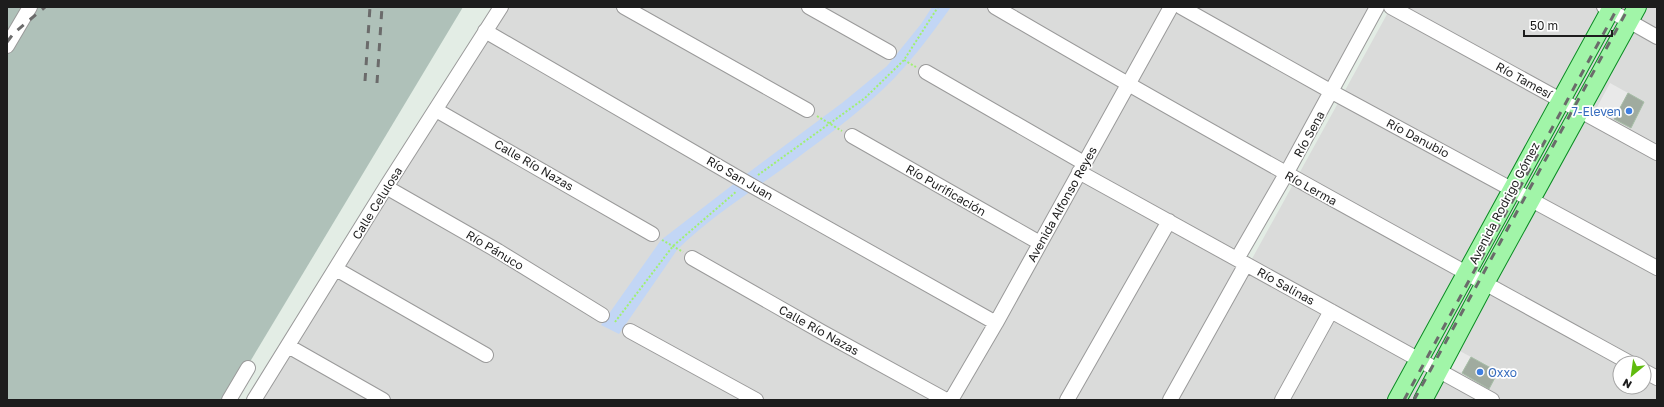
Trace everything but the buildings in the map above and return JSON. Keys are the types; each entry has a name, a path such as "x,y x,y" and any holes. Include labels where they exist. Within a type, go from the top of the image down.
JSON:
{"main road":[{"name":"Avenida Rodrigo Gómez","path":"1397,400 1560,100 1608,8"},
{"name":"Avenida Rodrigo Gómez","path":"1423,400 1485,283 1633,14"}],"street":[{"path":"7,46 30,7"},
{"name":"Calle Celulosa","path":"254,400 386,187 501,7"},
{"path":"624,7 807,110"},
{"path":"809,7 889,52"},
{"name":"Río Lerma","path":"995,7 1128,85 1286,174 1616,355"},
{"name":"Avenida Alfonso Reyes","path":"951,400 996,323 1171,7"},
{"name":"Río Danubio","path":"1181,7 1332,92 1657,268"},
{"name":"Río Sena","path":"1170,400 1286,174 1377,7"},
{"name":"Río Tamesí","path":"1391,7 1657,153"},
{"path":"1608,8 1633,14 1657,37"},
{"name":"Río San Juan","path":"485,31 996,323"},
{"name":"Río Salinas","path":"926,72 1169,221 1492,400"},
{"name":"Calle Río Nazas","path":"436,110 652,234"},
{"name":"Río Purificación","path":"852,136 1040,243"},
{"name":"Río Pánuco","path":"386,187 602,315"},
{"path":"1067,400 1169,221"},
{"name":"Calle Río Nazas","path":"692,258 946,400"},
{"path":"336,268 486,355"},
{"path":"1282,400 1331,311"},
{"path":"630,331 756,400"},
{"path":"288,346 383,400"},
{"path":"229,400 248,368"}],"path":[{"path":"615,322 673,246 747,182 865,98 904,60 938,7"},
{"path":"889,52 926,72"},
{"path":"807,110 852,136"},
{"path":"652,234 692,258"},
{"path":"602,315 630,331"}],"shaded area":[{"path":"7,7 463,7 227,400 7,400"},
{"path":"495,7 1384,7 1164,400 261,400"},
{"path":"932,7 951,7 917,52 889,84 838,127 719,214 691,237 677,250 619,334 601,325 661,240 842,103 887,66 921,24"},
{"path":"1391,7 1657,7 1657,400 1174,400"},
{"path":"1610,83 1628,93 1614,119 1596,109"},
{"path":"1458,350 1471,357 1462,373 1449,367"}],"railway":[{"path":"7,42 14,33 45,7"},
{"path":"365,81 370,7"},
{"path":"377,83 382,7"},
{"path":"1404,400 1618,7"},
{"path":"1414,400 1629,7"}],"place":[{"name":"7-Eleven","path":"1629,111"},
{"name":"Oxxo","path":"1480,372"}]}
